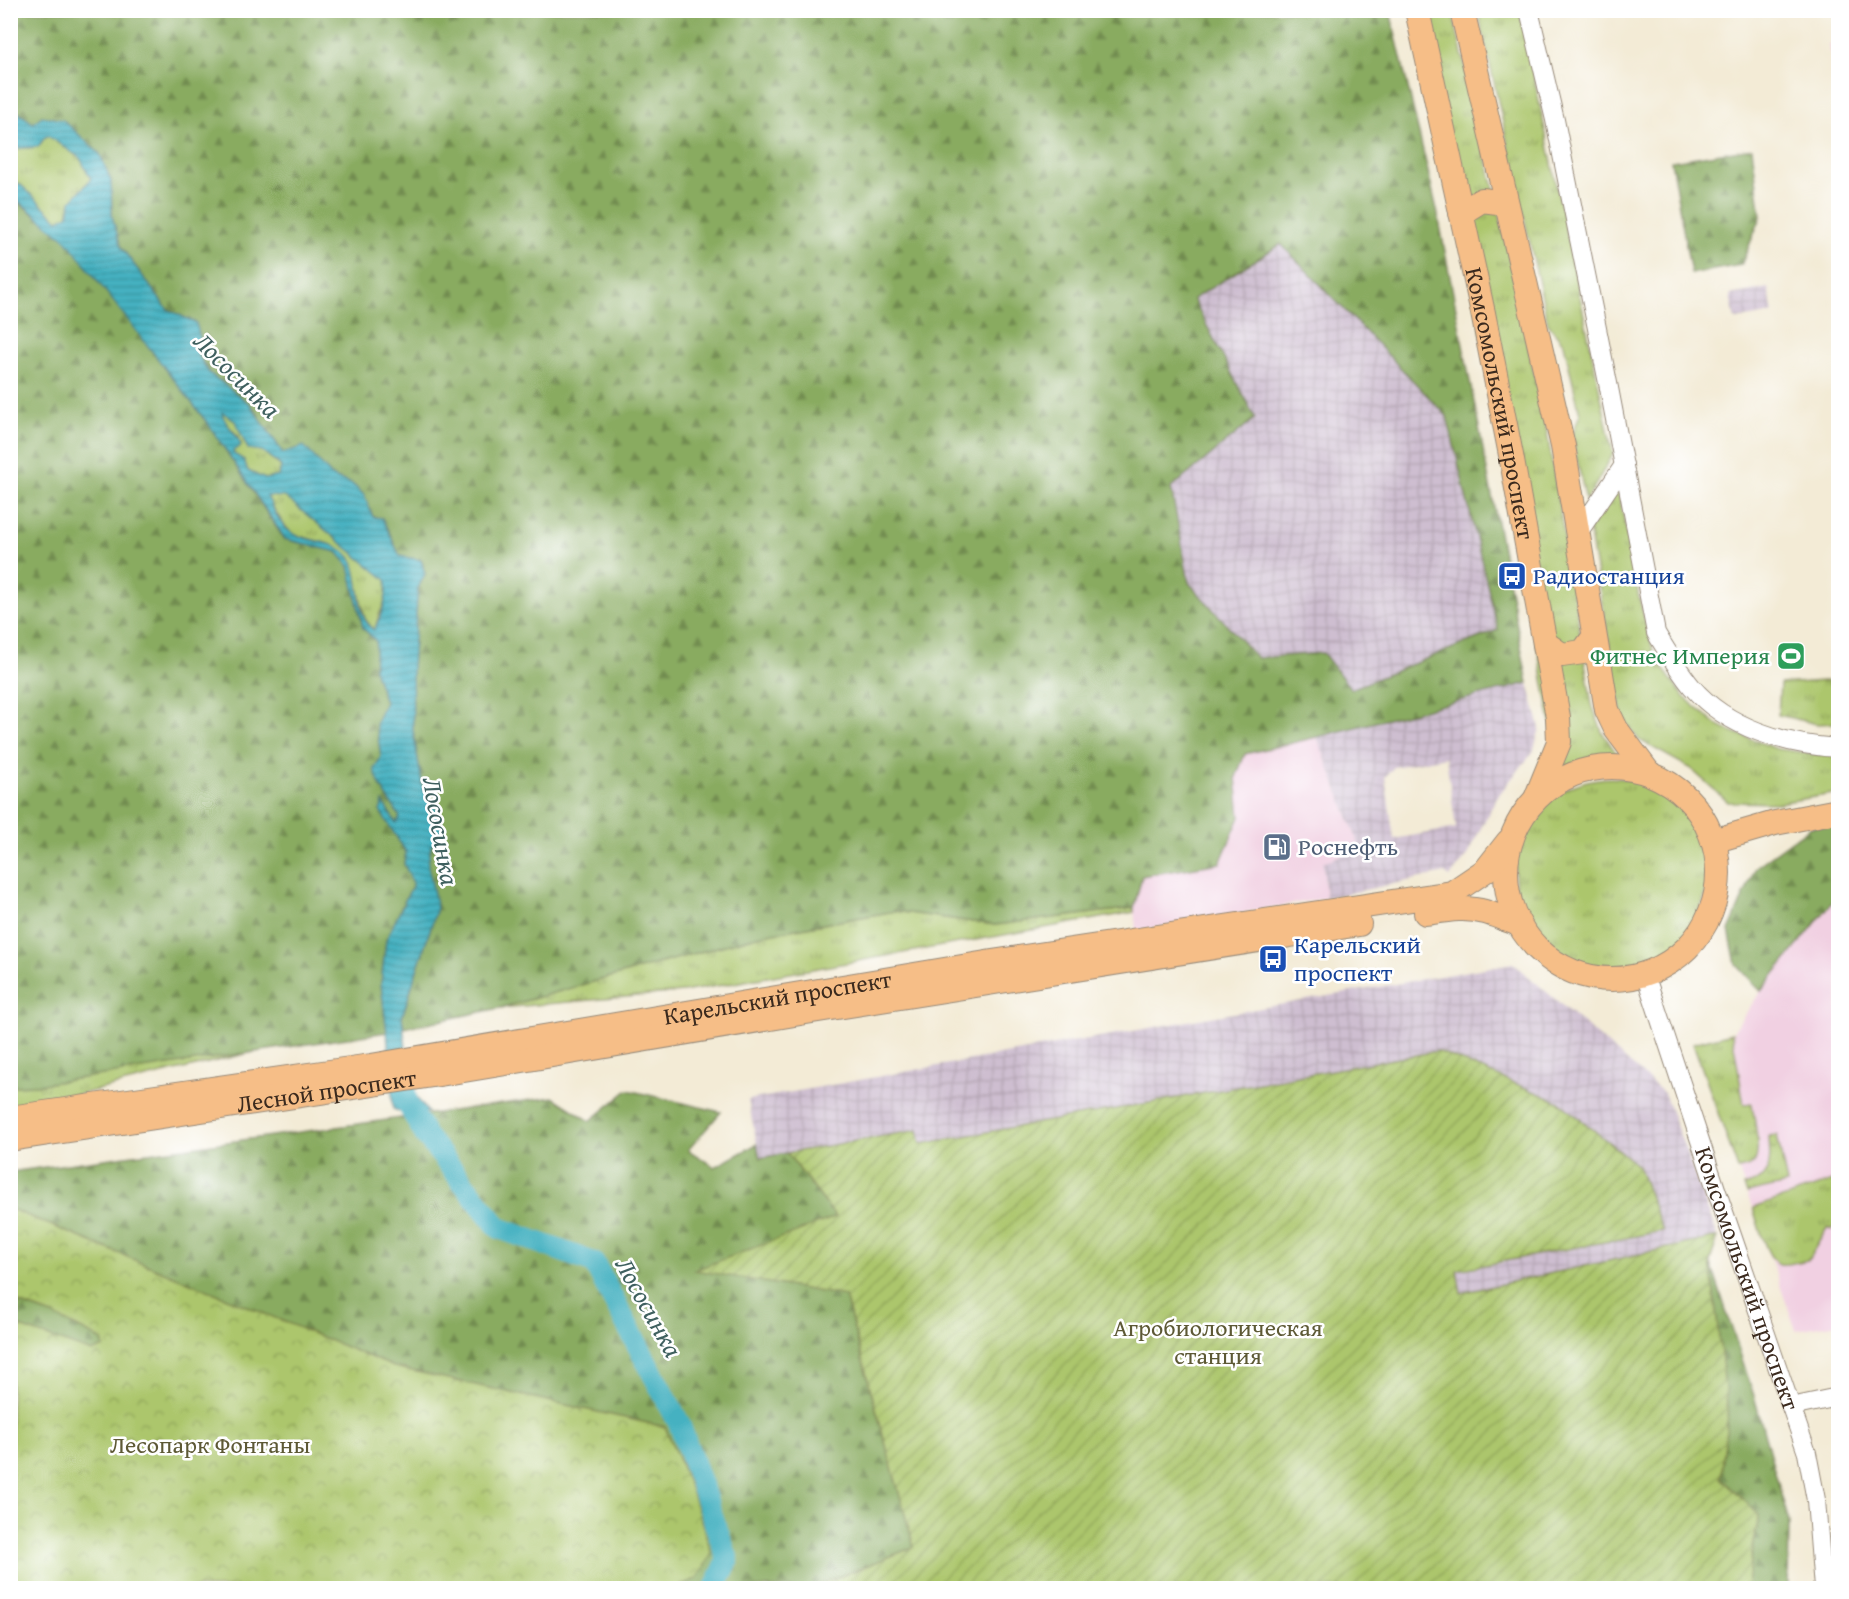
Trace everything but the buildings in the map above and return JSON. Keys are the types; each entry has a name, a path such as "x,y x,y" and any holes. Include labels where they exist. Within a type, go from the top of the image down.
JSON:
{"main road":[{"name":"Комсомольский проспект","path":"1417,10 1511,455 1558,717 1559,742 1537,796"},
{"name":"Комсомольский проспект","path":"1462,10 1563,446 1607,710 1616,729 1648,771"},
{"path":"1461,213 1482,200 1506,203"},
{"path":"1545,643 1562,655 1583,652 1594,637"},
{"path":"1622,767 1648,771 1682,791 1702,814 1713,841 1719,871 1714,903 1694,941 1678,956 1645,974 1611,980 1591,978 1551,961 1536,948 1517,923 1507,897 1505,878 1508,842 1519,820 1537,796 1565,778 1594,770 1622,767"},
{"path":"1713,841 1774,824 1839,811"},
{"name":"Карельский проспект","path":"637,1031 1452,893 1486,870 1508,842"},
{"name":"Карельский проспект","path":"994,972 1454,909 1484,911 1517,923"},
{"name":"Лесной проспект","path":"10,1139 371,1066 637,1031"},
{"name":"Лесной проспект","path":"10,1118 214,1099"}],"street":[{"path":"1529,10 1555,120 1656,633 1676,667 1694,689 1716,708 1739,723 1799,744 1839,748"},
{"path":"1578,533 1624,465"},
{"name":"Комсомольский проспект","path":"1645,974 1807,1453 1828,1586"},
{"path":"1791,1407 1839,1397"}],"shaded area":[{"path":"1838,43 1838,96 1829,44"},
{"path":"1281,243 1447,416 1498,630 1351,689 1323,653 1258,658 1189,583 1171,487 1255,418 1193,299"},
{"path":"1768,288 1773,313 1735,320 1730,295"},
{"path":"1528,683 1540,728 1533,752 1497,797 1466,857 1450,877 1445,873 1326,898 1323,863 1360,847 1317,737","holes":["1446,757 1456,828 1394,839 1385,777 1394,767"]},
{"path":"1317,737 1360,847 1323,863 1326,898 1136,931 1134,908 1142,876 1240,817 1236,777 1244,754"},
{"path":"1838,895 1838,1323 1796,1330 1693,1043 1732,1033 1761,991"},
{"path":"1513,963 1664,1093 1718,1237 1460,1294 1456,1271 1663,1231 921,1144 918,1130 760,1158 748,1100"}],"green space":[{"path":"11,11 1390,11 1437,210 1528,683 1245,754 1236,777 1240,817 1220,863 1142,876 1134,908 995,925 895,911 757,936 500,1008 404,1028 402,1017 437,908 428,865 431,845 442,817 423,789 413,730 412,667 418,588 425,574 400,556 382,518 373,517 364,495 352,484 333,477 304,447 283,453 250,404 209,373 198,355 196,323 167,309 121,247 112,216 111,181 100,154 33,123 19,113 11,114","holes":["1281,244 1447,416 1498,630 1351,689 1323,653 1257,658 1189,583 1171,488 1255,418 1193,299"]},
{"path":"1424,11 1452,11 1494,189 1547,433 1592,705 1602,732 1620,759 1589,759 1559,769"},
{"path":"1478,11 1520,11 1613,454 1586,501 1572,436 1580,414 1564,344 1548,324"},
{"path":"49,136 80,158 91,179 71,201 68,215 58,221 21,185 11,179 11,149 38,147 45,137"},
{"path":"1752,148 1761,217 1741,265 1691,274 1671,161"},
{"path":"10,196 66,239 209,425 284,539 338,552 349,565 363,628 376,641 374,669 385,702 376,723 381,757 380,785 400,817 396,823 380,811 406,852 404,864 413,884 386,940 381,984 387,1032 36,1085 11,1086"},
{"path":"222,411 235,421 248,448 262,451 281,467 279,476 265,479 248,471 244,460 233,454 232,451 239,437 223,420"},
{"path":"1618,488 1639,598 1655,658 1684,697 1720,727 1777,749 1838,757 1838,793 1779,803 1728,802 1690,768 1639,740 1622,717 1589,529"},
{"path":"266,496 285,496 387,580 386,598 374,630 365,619 352,560 336,546 292,534"},
{"path":"1838,680 1838,723 1817,724 1778,715 1780,684"},
{"path":"1620,778 1630,779 1656,789 1672,799 1686,813 1700,837 1706,855 1706,893 1700,911 1686,935 1672,949 1648,963 1630,969 1602,970 1592,969 1566,959 1550,949 1536,935 1522,911 1516,893 1515,865 1516,855 1526,829 1536,813 1550,799 1574,785 1592,779"},
{"path":"1838,821 1838,895 1761,991 1736,964 1729,930 1756,867 1811,827"},
{"path":"1134,908 1134,912 683,992 500,1008 757,936 895,911 995,925"},
{"path":"1732,1033 1744,1105 1752,1104 1757,1141 1757,1155 1754,1163 1738,1169 1693,1043"},
{"path":"262,1050 39,1104 11,1108 11,1086 36,1085"},
{"name":"Агробиологическая станция","path":"1438,1051 1559,1102 1638,1166 1663,1231 1457,1270 1461,1293 1718,1237 1710,1261 1728,1413 1721,1478 1759,1515 1746,1588 811,1588 914,1547 845,1296 695,1270 836,1217 787,1153 918,1130 921,1144"},
{"path":"628,1090 721,1112 688,1150 715,1167 757,1144 760,1158 787,1153 836,1217 697,1270 845,1296 914,1547 811,1588 679,1588 697,1578 691,1490 665,1427 394,1367 11,1209 10,1172 553,1097 590,1121"},
{"path":"1777,1135 1787,1184 1747,1193 1744,1186 1761,1179 1765,1174 1769,1162 1769,1136"},
{"path":"1838,1179 1838,1225 1836,1224 1832,1230 1827,1228 1808,1260 1779,1264 1770,1256 1753,1208"},
{"name":"Лесопарк Фонтаны","path":"11,1209 394,1367 665,1427 691,1490 712,1554 697,1578 679,1588 11,1588 11,1324 92,1352 104,1347 102,1340 55,1316 11,1300"},
{"path":"1710,1261 1754,1396 1789,1522 1788,1588 1746,1588 1759,1515 1721,1479 1728,1413"},
{"path":"10,1300 55,1316 102,1340 104,1348 92,1352 11,1324"}],"water":[{"path":"19,113 33,123 42,116 63,120 100,154 111,181 112,216 121,247 167,309 196,323 202,345 198,355 209,373 250,404 283,453 304,446 333,477 352,484 364,495 373,517 382,518 400,556 421,560 425,574 418,588 412,667 413,730 423,789 442,817 441,838 431,845 428,865 437,908 402,1017 412,1092 428,1112 405,1114 393,1109 381,984 386,940 413,884 404,864 406,852 380,811 383,802 396,823 400,817 380,785 374,769 381,757 376,723 385,702 374,669 376,641 363,628 349,566 337,552 285,539 209,425 66,240 11,195 11,179 21,185 58,220 68,215 71,201 91,179 80,158 48,136 38,147 11,149 11,114","holes":["222,412 235,421 248,449 262,451 281,466 279,476 265,479 248,471 244,460 234,454 233,451 241,446","267,496 285,497 386,580 384,606 374,630 364,617 352,560 333,545 301,537 289,531 278,517"]}],"waterway":[{"name":"Лососинка","path":"404,1085 407,1103 426,1136 499,1228 594,1263 679,1423 728,1560 715,1588"}],"place":[{"name":"Радиостанция","path":"1512,576"},
{"name":"Фитнес Империя","path":"1791,656"},
{"name":"Роснефть","path":"1277,847"},
{"name":"Карельский проспект","path":"1273,959"}]}
